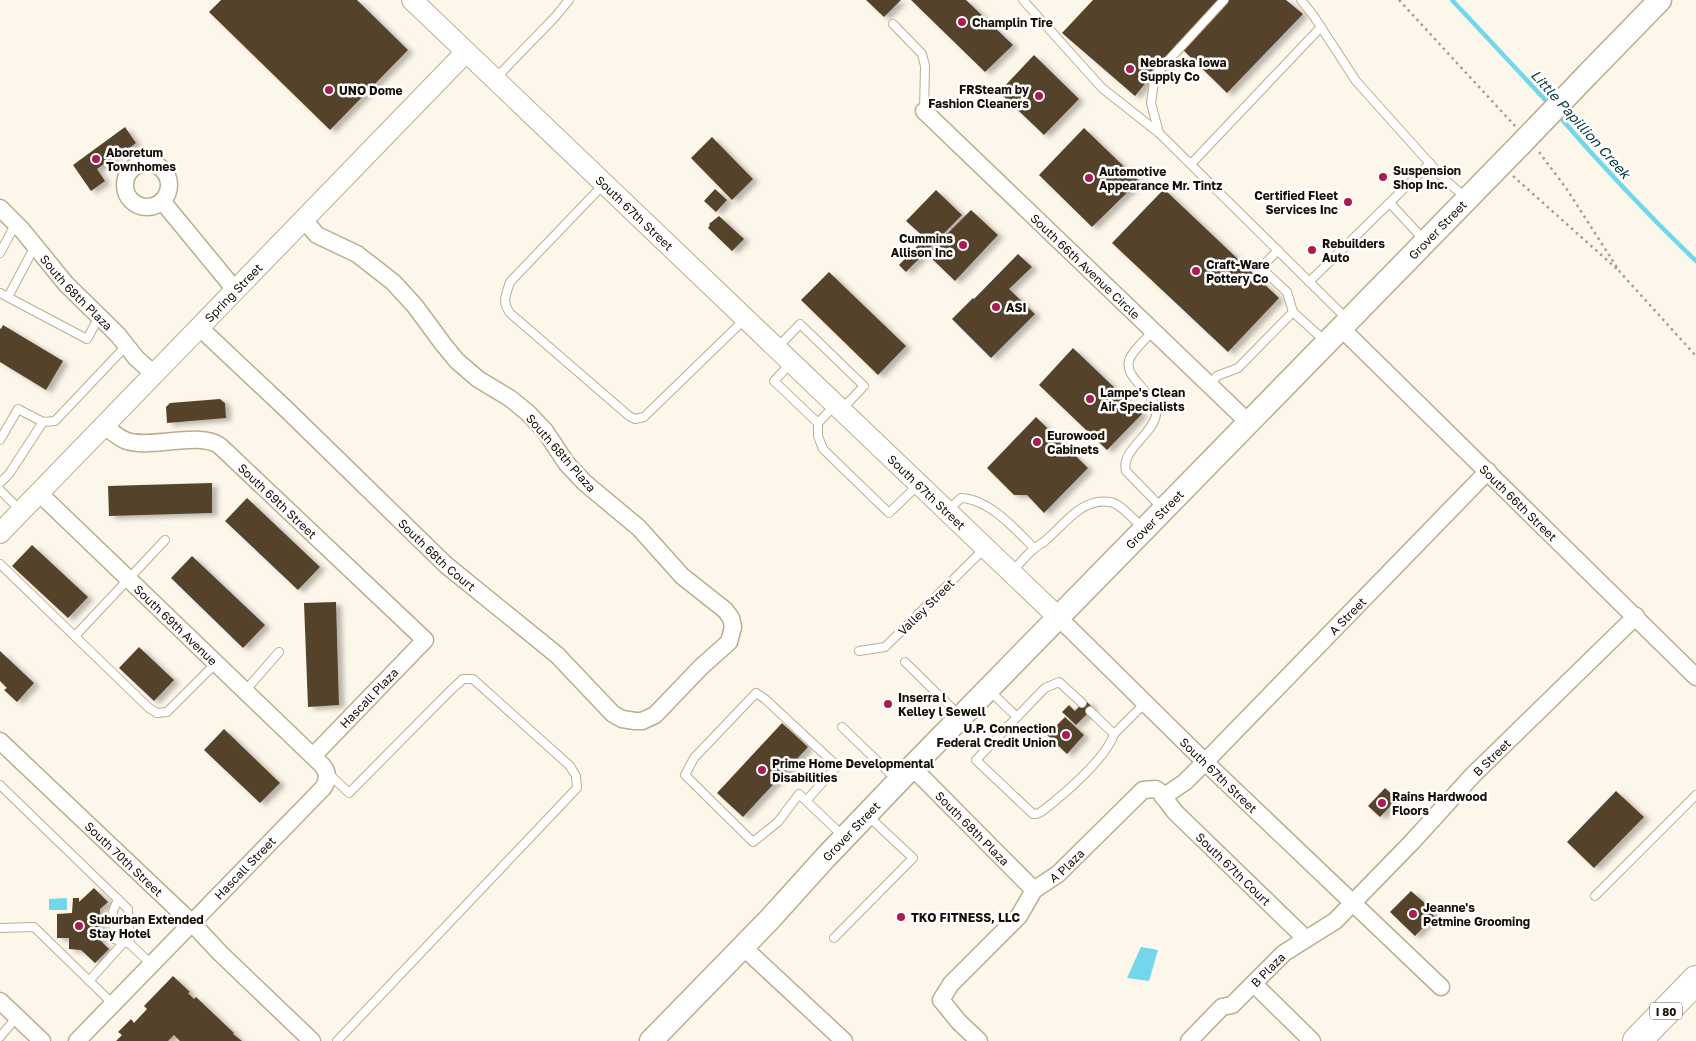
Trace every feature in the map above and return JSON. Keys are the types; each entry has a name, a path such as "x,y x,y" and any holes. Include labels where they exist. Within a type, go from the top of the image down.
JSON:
{"highway":[{"name":"I 80","path":"1637,1041 1696,980"}],"main road":[{"name":"Grover Street","path":"651,1041 905,774 1660,0"}],"street":[{"name":"South 67th Street","path":"412,0 1441,987"},
{"name":"Spring Street","path":"0,533 466,52"},
{"name":"South 66th Avenue Circle","path":"924,111 1248,422"},
{"path":"162,201 236,291"},
{"name":"South 68th Plaza","path":"0,208 16,223 66,284 118,335 136,358 154,374"},
{"name":"South 68th Plaza","path":"304,220 316,235 357,254 393,282 415,306 457,361 478,379 511,399 528,413 545,431 567,464 585,484 639,528 682,576 725,610 731,618 733,627 729,642 686,682"},
{"name":"South 68th Court","path":"200,328 446,565 557,655 613,714 622,719 636,721 649,718 661,710 686,682"},
{"name":"South 66th Street","path":"1338,330 1488,471 1696,677"},
{"name":"South 69th Street","path":"104,425 122,439 136,443 205,441 216,443 425,640"},
{"name":"A Street","path":"1205,762 1488,471"},
{"name":"South 69th Avenue","path":"39,493 313,756"},
{"name":"B Street","path":"1352,903 1411,843 1473,775 1636,616"},
{"name":"Hascall Plaza","path":"313,756 425,640"},
{"name":"South 70th Street","path":"0,741 192,923 220,953 312,1041"},
{"path":"313,756 326,769 327,773"},
{"path":"1163,797 1185,782 1205,762"},
{"name":"Hascall Street","path":"77,1041 323,788 327,783 327,773"},
{"name":"South 68th Plaza","path":"905,774 1034,890"},
{"name":"A Plaza","path":"979,1041 959,1022 941,1000 952,984 1019,916 1034,890 1058,874 1139,792 1143,790 1156,790 1163,797"},
{"name":"South 67th Court","path":"1163,797 1175,812 1306,939"},
{"name":"B Plaza","path":"1189,1041 1222,1007 1232,1005 1284,953 1335,920 1352,903"},
{"path":"743,946 844,1041"},
{"path":"1254,984 1312,1041"},
{"path":"0,1001 42,1041"}],"lane":[{"path":"495,80 569,0"},
{"path":"1023,0 1102,88 1159,133 1310,282 1338,330"},
{"path":"1159,133 1151,103 1155,75 1224,0"},
{"path":"1301,0 1356,81 1430,163 1467,199"},
{"path":"892,24 922,54 925,66 924,111"},
{"path":"1191,164 1321,28"},
{"path":"1310,282 1430,163"},
{"path":"604,184 510,282 504,301 506,308 511,314 629,416 635,418 644,417 745,319"},
{"path":"1390,203 1425,242"},
{"path":"0,253 16,223"},
{"path":"8,297 35,246"},
{"path":"1278,250 1261,268 1287,292 1292,312"},
{"path":"0,293 87,339 99,317"},
{"path":"1292,312 1338,330"},
{"path":"1209,385 1217,376 1238,368 1292,312"},
{"path":"776,349 800,324 864,386 818,423"},
{"path":"1153,331 1130,357 1128,365 1130,372 1148,394 1156,409 1156,414 1154,422 1126,458 1124,466 1126,471 1163,510"},
{"path":"0,440 18,409 43,422 55,421 126,346"},
{"path":"791,363 774,381 818,423 818,436 823,449 889,513 918,485"},
{"path":"0,483 43,422"},
{"path":"0,490 21,512"},
{"path":"947,512 961,498 970,498 982,502 1012,526 1034,548"},
{"path":"1011,573 1034,548 1046,541 1066,519 1080,509 1110,501 1117,504 1144,529"},
{"path":"75,636 165,540"},
{"name":"Valley Street","path":"859,651 885,647 985,548"},
{"path":"0,564 149,708 157,713 167,712 216,663"},
{"path":"245,691 279,652"},
{"path":"905,662 961,717"},
{"path":"327,773 349,793 450,690 463,679 473,679 570,766 576,776 577,788 337,1041"},
{"path":"1082,703 1059,682 1053,683 1045,688 976,760 1030,812 1036,814 1074,784 1108,747 1114,734 1145,703"},
{"path":"988,689 1017,717"},
{"path":"806,801 838,766 765,699 756,694 694,758 686,775 754,842 778,822 799,794 806,801 845,837"},
{"path":"1090,711 1114,734"},
{"path":"842,727 905,774"},
{"path":"0,785 128,909 127,943 89,981"},
{"path":"1595,896 1696,796"},
{"path":"834,938 913,858 866,815"},
{"path":"118,899 113,911 114,939 127,943 151,964"},
{"path":"0,928 34,927 113,1004"},
{"path":"0,1037 17,1018"}],"path":[{"path":"1500,165 1620,272 1696,356"}],"water":[{"path":"67,898 67,910 49,910 49,899"},
{"path":"1141,947 1158,950 1149,981 1127,978"}],"building":[{"name":"UNO Dome","path":"221,0 357,0 408,50 330,130 209,12"},
{"path":"866,0 901,0 884,17"},
{"name":"Champlin Tire","path":"911,0 966,0 1013,45 985,72"},
{"name":"Nebraska Iowa Supply Co","path":"1093,0 1286,0 1303,14 1227,93 1177,44 1135,96 1062,33"},
{"name":"FRSteam by Fashion Cleaners","path":"1034,55 1079,99 1044,135 999,92"},
{"name":"Aboretum Townhomes","path":"125,127 136,143 97,169 105,181 91,191 73,165"},
{"name":"Automotive Appearance Mr. Tintz","path":"1084,128 1139,181 1092,227 1039,175"},
{"path":"712,137 753,179 732,200 691,158"},
{"path":"715,189 727,200 716,212 704,201"},
{"name":"Craft-Ware Pottery Co","path":"1164,189 1279,298 1228,352 1112,243"},
{"path":"936,190 962,215 906,272 899,265 925,238 906,221"},
{"name":"Cummins Allison Inc","path":"971,210 998,235 955,281 927,254"},
{"path":"719,216 744,239 732,251 708,228 709,224"},
{"name":"ASI","path":"1018,254 1032,267 1009,289 1035,314 991,358 952,319"},
{"path":"829,272 906,346 878,375 801,300"},
{"path":"3,325 63,361 46,390 0,362 0,328"},
{"name":"Lampe's Clean Air Specialists","path":"1073,348 1142,414 1107,450 1039,385"},
{"path":"220,399 225,403 226,418 167,423 166,407 170,403"},
{"name":"Eurowood Cabinets","path":"1036,417 1088,468 1044,513 1027,495 1014,495 987,468"},
{"path":"212,483 212,513 109,516 108,486"},
{"path":"247,498 320,567 298,590 225,521"},
{"path":"32,545 88,597 68,618 12,566"},
{"path":"192,556 265,625 243,648 171,578"},
{"path":"336,602 339,705 308,707 304,603"},
{"path":"139,647 174,680 154,701 119,668"},
{"path":"0,651 34,683 17,702 4,690 7,688 0,681"},
{"path":"1085,700 1093,708 1076,725 1062,712 1069,705 1075,711"},
{"name":"U.P. Connection Federal Credit Union","path":"1065,717 1084,735 1067,754 1047,735"},
{"name":"Prime Home Developmental Disabilities","path":"782,723 808,747 743,817 717,793"},
{"path":"224,729 280,783 260,803 204,750"},
{"name":"Rains Hardwood Floors","path":"1385,788 1397,799 1380,817 1368,806"},
{"path":"1616,791 1644,817 1594,868 1567,842"},
{"name":"Suburban Extended Stay Hotel","path":"94,888 108,902 100,909 101,938 97,937 109,949 95,963 81,950 69,949 69,938 57,938 57,914 72,913 73,898 79,898 79,902"},
{"name":"Jeanne's Petmine Grooming","path":"1411,891 1435,912 1433,915 1437,919 1432,923 1429,921 1415,936 1390,912"},
{"path":"173,976 190,992 188,993 194,999 196,997 242,1041 180,1041 174,1035 168,1041 116,1041 122,1035 118,1032 131,1019 134,1023 147,1009 144,1006"}],"waterway":[{"name":"Little Papillion Creek","path":"1452,0 1550,105"},
{"name":"Little Papillion Creek","path":"1558,115 1625,190 1696,261"}],"place":[{"name":"Champlin Tire","path":"962,22"},
{"name":"Nebraska Iowa Supply Co","path":"1130,69"},
{"name":"UNO Dome","path":"329,90"},
{"name":"FRSteam by Fashion Cleaners","path":"1039,96"},
{"name":"Aboretum Townhomes","path":"96,159"},
{"name":"Suspension Shop Inc.","path":"1383,177"},
{"name":"Automotive Appearance Mr. Tintz","path":"1089,178"},
{"name":"Certified Fleet Services Inc","path":"1348,202"},
{"name":"Cummins Allison Inc","path":"963,245"},
{"name":"Rebuilders Auto","path":"1312,250"},
{"name":"Craft-Ware Pottery Co","path":"1196,271"},
{"name":"ASI","path":"996,307"},
{"name":"Lampe's Clean Air Specialists","path":"1090,399"},
{"name":"Eurowood Cabinets","path":"1037,442"},
{"name":"Inserra l Kelley l Sewell","path":"888,704"},
{"name":"U.P. Connection Federal Credit Union","path":"1066,735"},
{"name":"Prime Home Developmental Disabilities","path":"762,770"},
{"name":"Rains Hardwood Floors","path":"1382,803"},
{"name":"Jeanne's Petmine Grooming","path":"1413,914"},
{"name":"TKO FITNESS, LLC","path":"901,917"},
{"name":"Suburban Extended Stay Hotel","path":"79,926"}]}
